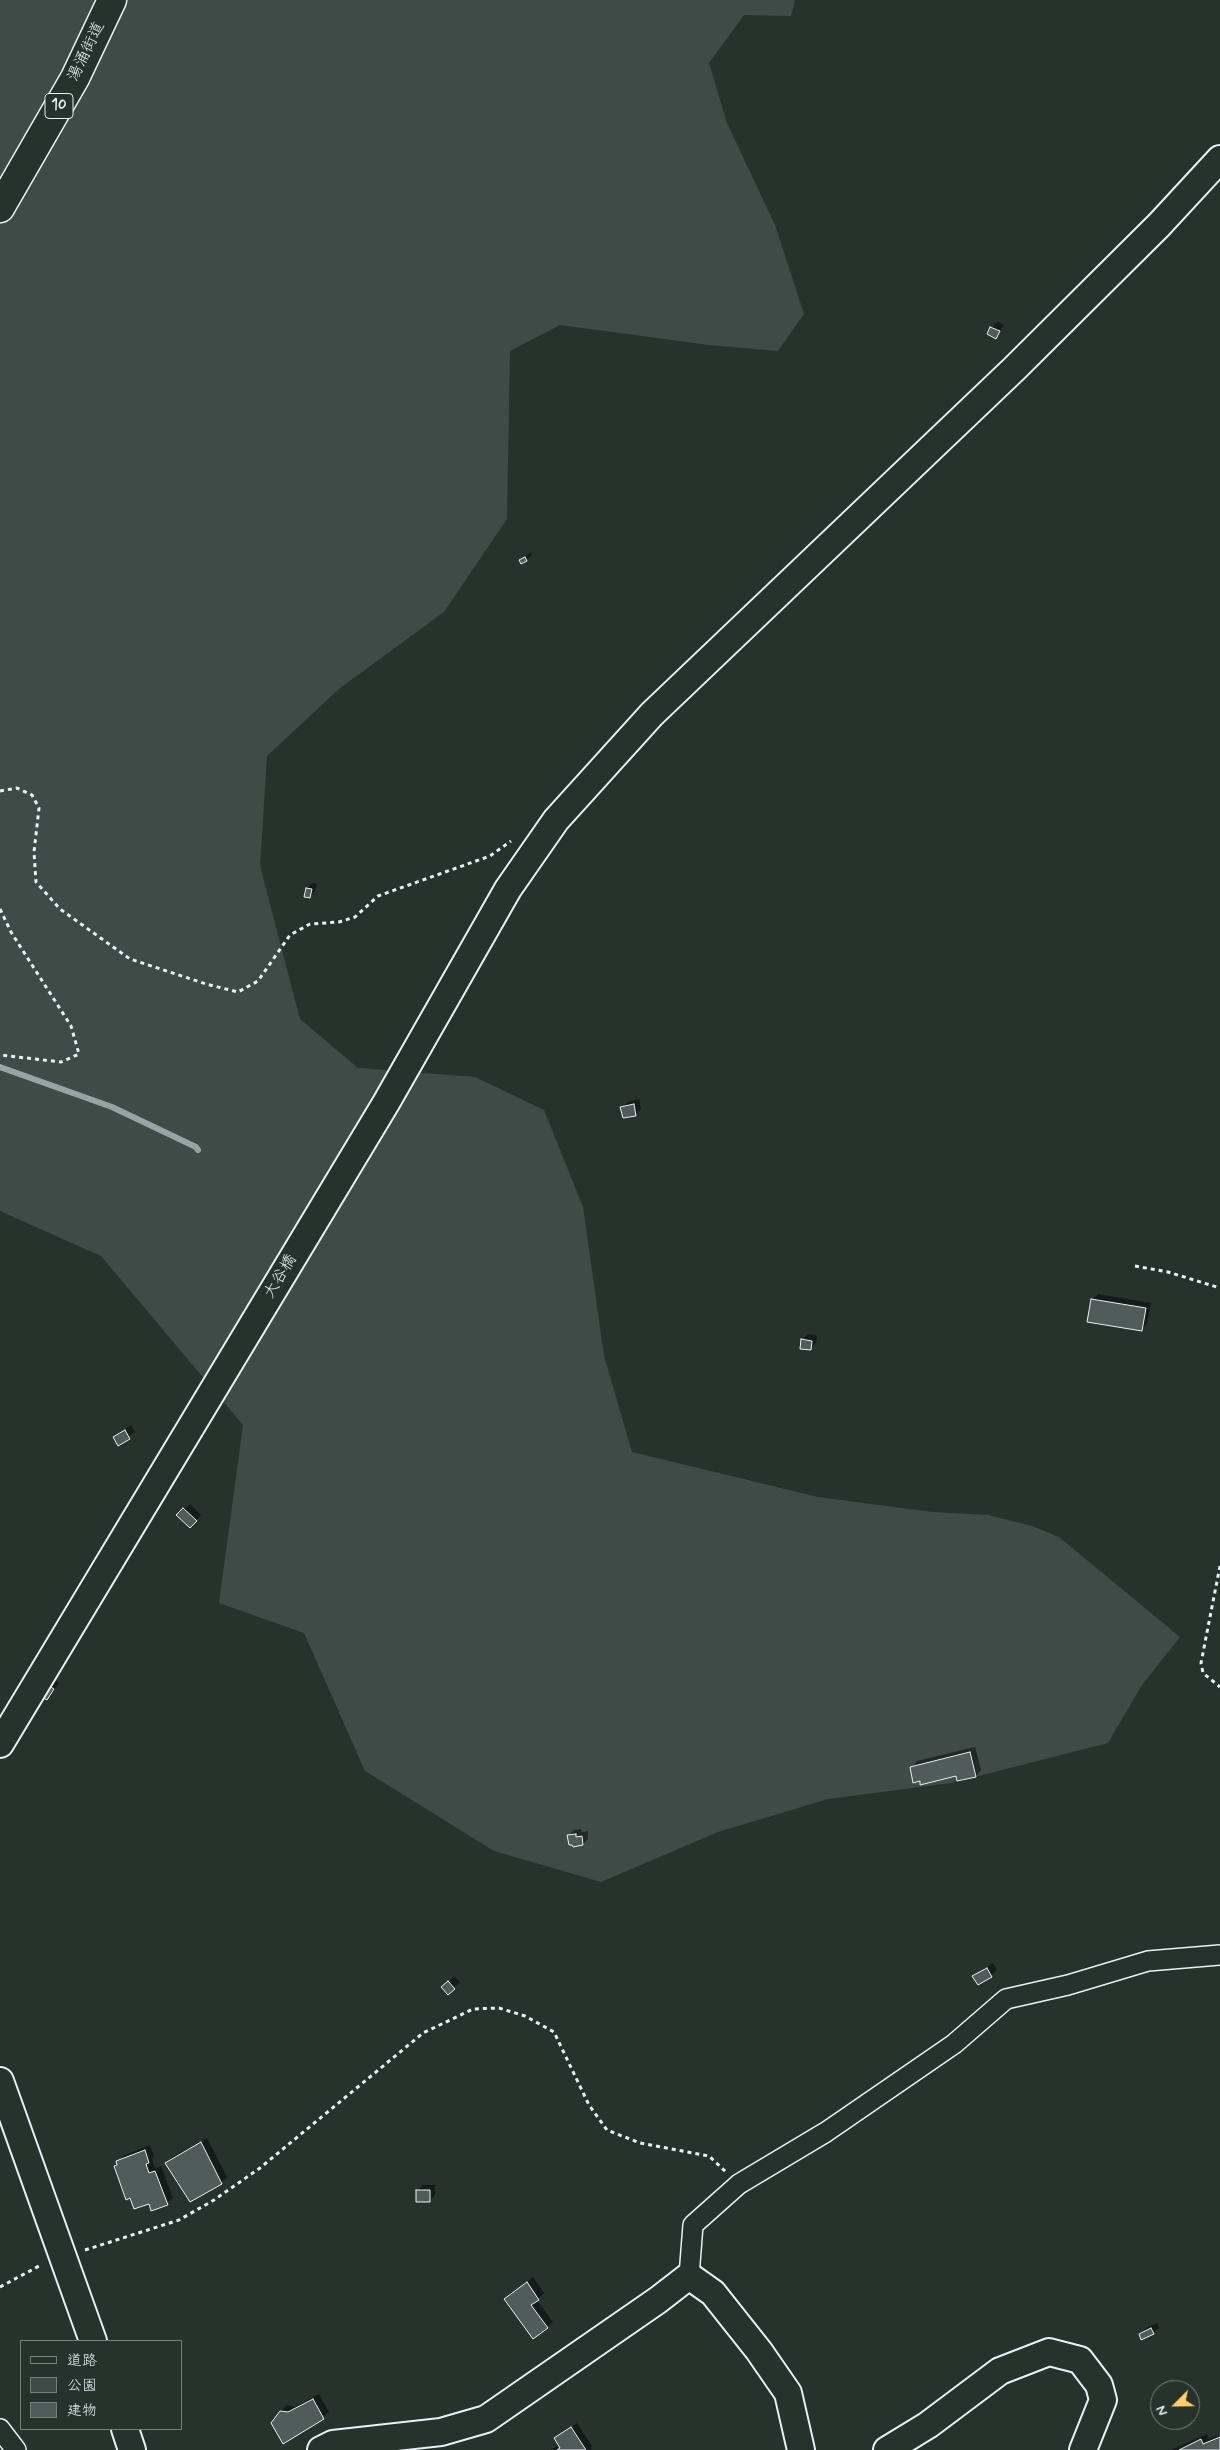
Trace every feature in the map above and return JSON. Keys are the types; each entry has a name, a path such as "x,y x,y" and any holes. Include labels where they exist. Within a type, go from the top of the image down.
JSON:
{"main road":[{"name":"湯涌街道","path":"0,208 76,78 112,0"}],"street":[{"name":"大谷橋","path":"0,1744 386,1103 508,889 556,820 652,714 1014,369 1159,225 1220,159"},
{"path":"321,2450 333,2444 441,2432 486,2419 658,2300 689,2276 693,2225 739,2184 826,2132 954,2044 1006,1999 1068,1985 1148,1961 1220,1955"},
{"path":"0,2081 94,2340"},
{"path":"689,2276 713,2292 759,2351 788,2393 801,2450"},
{"path":"887,2450 928,2426 1000,2371 1048,2352 1080,2360 1099,2384 1103,2400 1083,2450"},
{"path":"0,2429 16,2450"},
{"path":"125,2430 132,2450"}],"path":[{"path":"0,791 17,788 32,796 40,808 34,852 36,882 60,909 130,959 206,984 238,992 258,980 290,935 310,924 339,922 356,917 378,896 490,856 518,836"},
{"path":"0,908 11,932 71,1026 79,1054 61,1062 0,1055"},
{"path":"1135,1266 1168,1272 1220,1288"},
{"path":"1220,1566 1201,1663 1203,1673 1220,1687"},
{"path":"0,2286 43,2264 178,2220 214,2200 260,2168 423,2032 473,2009 499,2008 524,2016 554,2032 589,2105 607,2130 640,2143 709,2156 739,2184"}],"green space":[{"path":"0,0 795,0 791,16 744,15 709,63 727,123 775,225 804,314 778,351 709,345 560,325 510,351 507,519 444,612 340,688 267,756 260,866 300,1019 358,1068 475,1077 544,1110 583,1207 604,1356 632,1452 818,1497 932,1512 988,1515 1032,1526 1059,1537 1180,1637 1142,1685 1108,1743 951,1783 828,1799 718,1832 601,1882 494,1851 365,1771 304,1633 219,1603 243,1425 101,1256 0,1211"}],"building":[{"path":"990,327 1000,331 996,339 987,334"},
{"path":"525,557 527,561 521,564 519,560"},
{"path":"306,888 312,889 310,898 304,897"},
{"path":"634,1104 636,1116 623,1118 620,1107"},
{"path":"1091,1299 1146,1308 1142,1331 1087,1322"},
{"path":"801,1339 812,1341 811,1350 800,1349"},
{"path":"125,1430 130,1439 118,1446 113,1437"},
{"path":"183,1508 197,1521 190,1528 176,1515"},
{"path":"44,1683 54,1689 47,1700 37,1694"},
{"path":"970,1752 976,1777 957,1781 956,1776 920,1785 920,1781 913,1783 910,1767"},
{"path":"576,1834 576,1837 582,1836 583,1845 573,1847 569,1845 567,1835"},
{"path":"987,1968 992,1977 978,1985 972,1976"},
{"path":"448,1981 455,1989 448,1995 441,1987"},
{"path":"201,2142 222,2184 190,2202 165,2163"},
{"path":"145,2150 149,2163 146,2164 149,2173 155,2171 168,2205 151,2211 149,2204 134,2209 130,2198 126,2200 114,2166 117,2165 116,2161"},
{"path":"416,2190 430,2190 430,2202 416,2202"},
{"path":"527,2282 539,2300 531,2305 548,2328 533,2339 504,2299"},
{"path":"1151,2328 1154,2334 1141,2340 1139,2334"},
{"path":"313,2399 324,2419 283,2444 271,2423 280,2411 288,2412"},
{"path":"571,2427 586,2450 557,2450 560,2448 554,2438"},
{"path":"1220,2437 1220,2450 1179,2450 1201,2439 1203,2444"}],"waterway":[{"path":"0,1067 112,1107 196,1147 198,1150"}]}
